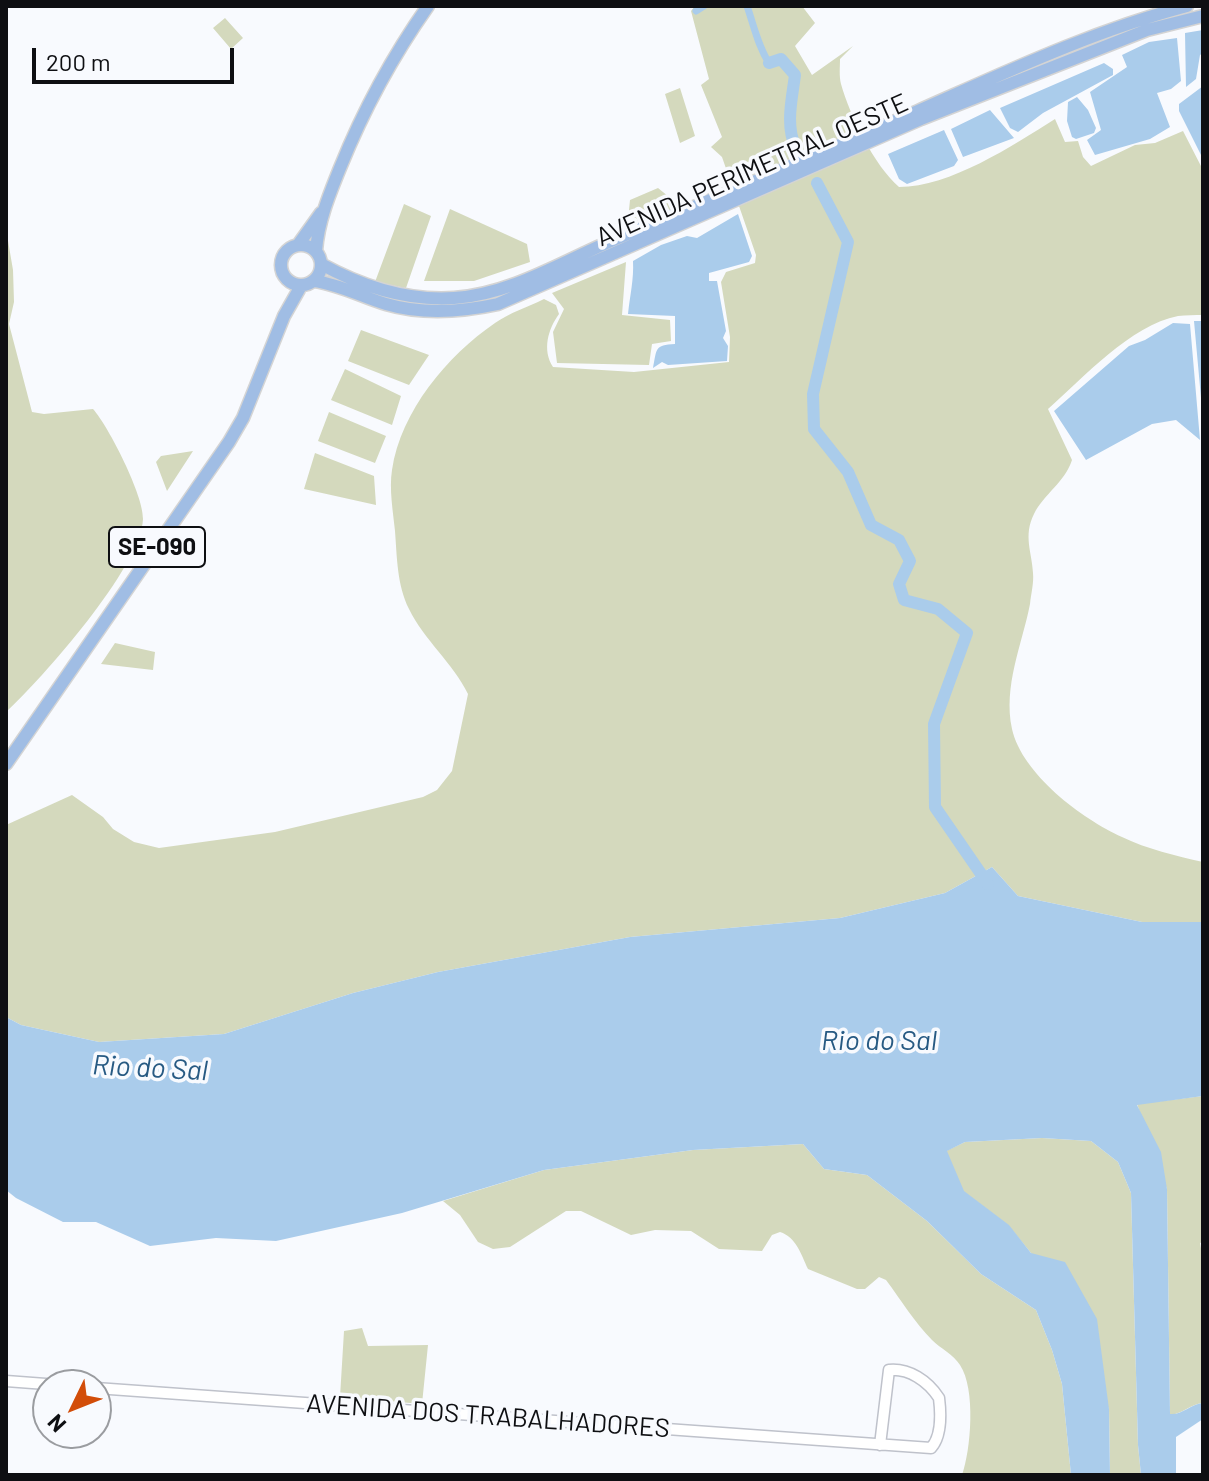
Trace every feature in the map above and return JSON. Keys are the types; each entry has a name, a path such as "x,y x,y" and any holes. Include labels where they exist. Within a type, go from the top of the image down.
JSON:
{"main road":[{"name":"SE-090","path":"284,316 288,281 283,276 281,259 289,248 298,245 323,211 373,94 428,6"},
{"name":"AVENIDA PERIMETRAL OESTE","path":"321,264 382,290 425,298 455,298 508,287 1069,44 1135,20 1187,6"},
{"name":"AVENIDA PERIMETRAL OESTE","path":"314,281 327,282 387,304 421,311 471,310 498,304 921,119 1147,30 1203,16"},
{"name":"SE-090","path":"316,251 323,211"},
{"path":"288,281 301,286 314,281 320,273 321,264 316,251 298,245"},
{"name":"SE-090","path":"6,764 229,442 243,418 284,316 301,286"}],"street":[{"name":"AVENIDA DOS TRABALHADORES","path":"112,1389 930,1449 938,1438 939,1398 931,1388 905,1370 889,1370 880,1445"},
{"path":"6,1381 32,1383"}],"green space":[{"path":"695,6 802,6 815,23 795,46 812,75 853,46 840,59 840,81 845,97 872,153 899,187 919,185 959,173 1055,119 1065,142 1078,141 1083,157 1091,166 1135,145 1155,143 1183,131 1203,170 1203,315 1178,316 1143,330 1108,354 1048,409 1072,460 1065,475 1038,507 1031,522 1029,537 1033,585 1012,681 1010,713 1018,746 1028,762 1072,807 1132,841 1203,862 1203,922 1142,922 1018,896 992,867 945,893 840,918 630,937 438,972 353,993 224,1034 99,1042 21,1025 6,1017 6,825 72,795 134,842 159,848 275,832 423,797 437,790 452,771 468,694 415,620 402,590 391,492 397,448 416,406 444,368 500,319 544,299 556,305 559,314 548,340 548,354 553,367 634,372 729,362 730,337 721,282 726,272 755,263 756,255 722,157 711,147 722,137 701,85 709,79 691,11"},
{"path":"225,18 243,38 231,49 213,28"},
{"path":"680,88 695,136 680,143 665,94"},
{"path":"658,188 679,205 614,235 611,225 628,220 630,200"},
{"path":"404,204 431,216 406,288 375,282"},
{"path":"450,209 527,244 530,262 474,281 424,281"},
{"path":"6,229 13,270 14,302 9,324 32,412 44,414 93,409 124,462 138,495 143,519 138,540 108,592 65,649 6,712"},
{"path":"626,262 622,315 670,320 671,341 652,344 649,365 557,363 553,332 564,309 552,293"},
{"path":"361,330 429,355 409,385 348,361"},
{"path":"345,369 401,396 392,425 331,400"},
{"path":"329,412 386,436 375,463 318,441"},
{"path":"193,451 167,491 156,462 161,456"},
{"path":"315,453 374,476 376,505 304,489"},
{"path":"115,643 155,652 153,670 101,664"},
{"path":"1203,1096 1203,1242 1200,1243 1203,1259 1203,1403 1170,1415 1167,1189 1137,1104"},
{"path":"1042,1138 1091,1141 1118,1162 1131,1193 1141,1475 1110,1475 1109,1409 1031,1253 1008,1225 963,1191 946,1151 965,1142"},
{"path":"803,1144 824,1169 867,1175 927,1221 981,1274 1036,1310 1062,1384 1071,1475 962,1475 970,1436 970,1404 965,1376 957,1361 926,1333 886,1280 879,1277 865,1289 857,1289 808,1269 794,1242 786,1234 780,1232 772,1235 762,1251 719,1249 691,1231 655,1230 631,1235 581,1211 566,1211 510,1247 493,1249 478,1242 460,1215 443,1201 544,1170 693,1150"},
{"path":"362,1328 368,1346 428,1345 422,1404 340,1397 344,1331"}],"water":[{"path":"1203,30 1203,53 1196,79 1186,87 1185,33"},
{"path":"1177,38 1181,81 1171,89 1157,93 1170,127 1150,139 1095,155 1087,140 1101,130 1090,92 1127,67 1122,55 1149,42"},
{"path":"1104,63 1113,69 1113,75 1043,113 1018,132 1010,128 1000,108"},
{"path":"1203,86 1203,159 1179,111 1179,104"},
{"path":"1077,97 1088,110 1096,128 1094,133 1076,139 1072,137 1067,121 1068,102"},
{"path":"990,110 1014,138 963,157 951,129"},
{"path":"944,130 958,160 954,166 907,184 899,179 888,154"},
{"path":"738,214 752,256 749,262 709,273 709,281 717,281 726,331 723,338 728,346 727,361 668,365 662,362 653,368 658,349 675,344 675,316 628,314 633,261 661,245 687,236 697,238"},
{"path":"1194,321 1203,321 1203,420"},
{"path":"1173,323 1190,324 1200,440 1176,420 1152,424 1086,460 1054,411 1129,346"},
{"name":"Rio do Sal","path":"992,867 1018,896 1142,922 1203,922 1203,1096 1137,1105 1161,1152 1167,1189 1170,1414 1203,1403 1203,1419 1176,1437 1176,1475 1141,1475 1131,1193 1118,1162 1091,1141 1042,1138 965,1142 947,1151 964,1191 1009,1225 1031,1253 1065,1262 1097,1319 1109,1409 1110,1475 1071,1475 1062,1384 1036,1310 981,1274 927,1221 867,1175 824,1169 803,1144 693,1150 544,1170 402,1213 276,1241 216,1238 150,1246 96,1222 63,1222 6,1190 6,1017 21,1025 99,1042 224,1034 353,993 438,972 630,937 840,918 945,893"}],"waterway":[{"path":"696,11 704,6"},
{"path":"747,6 769,63"},
{"path":"769,63 781,59 795,75 790,122 796,148"},
{"path":"817,183 848,242 813,394 814,429 848,472 871,525 899,540 910,561 899,584 904,600 938,609 967,633 934,724 935,807 988,884"}]}
